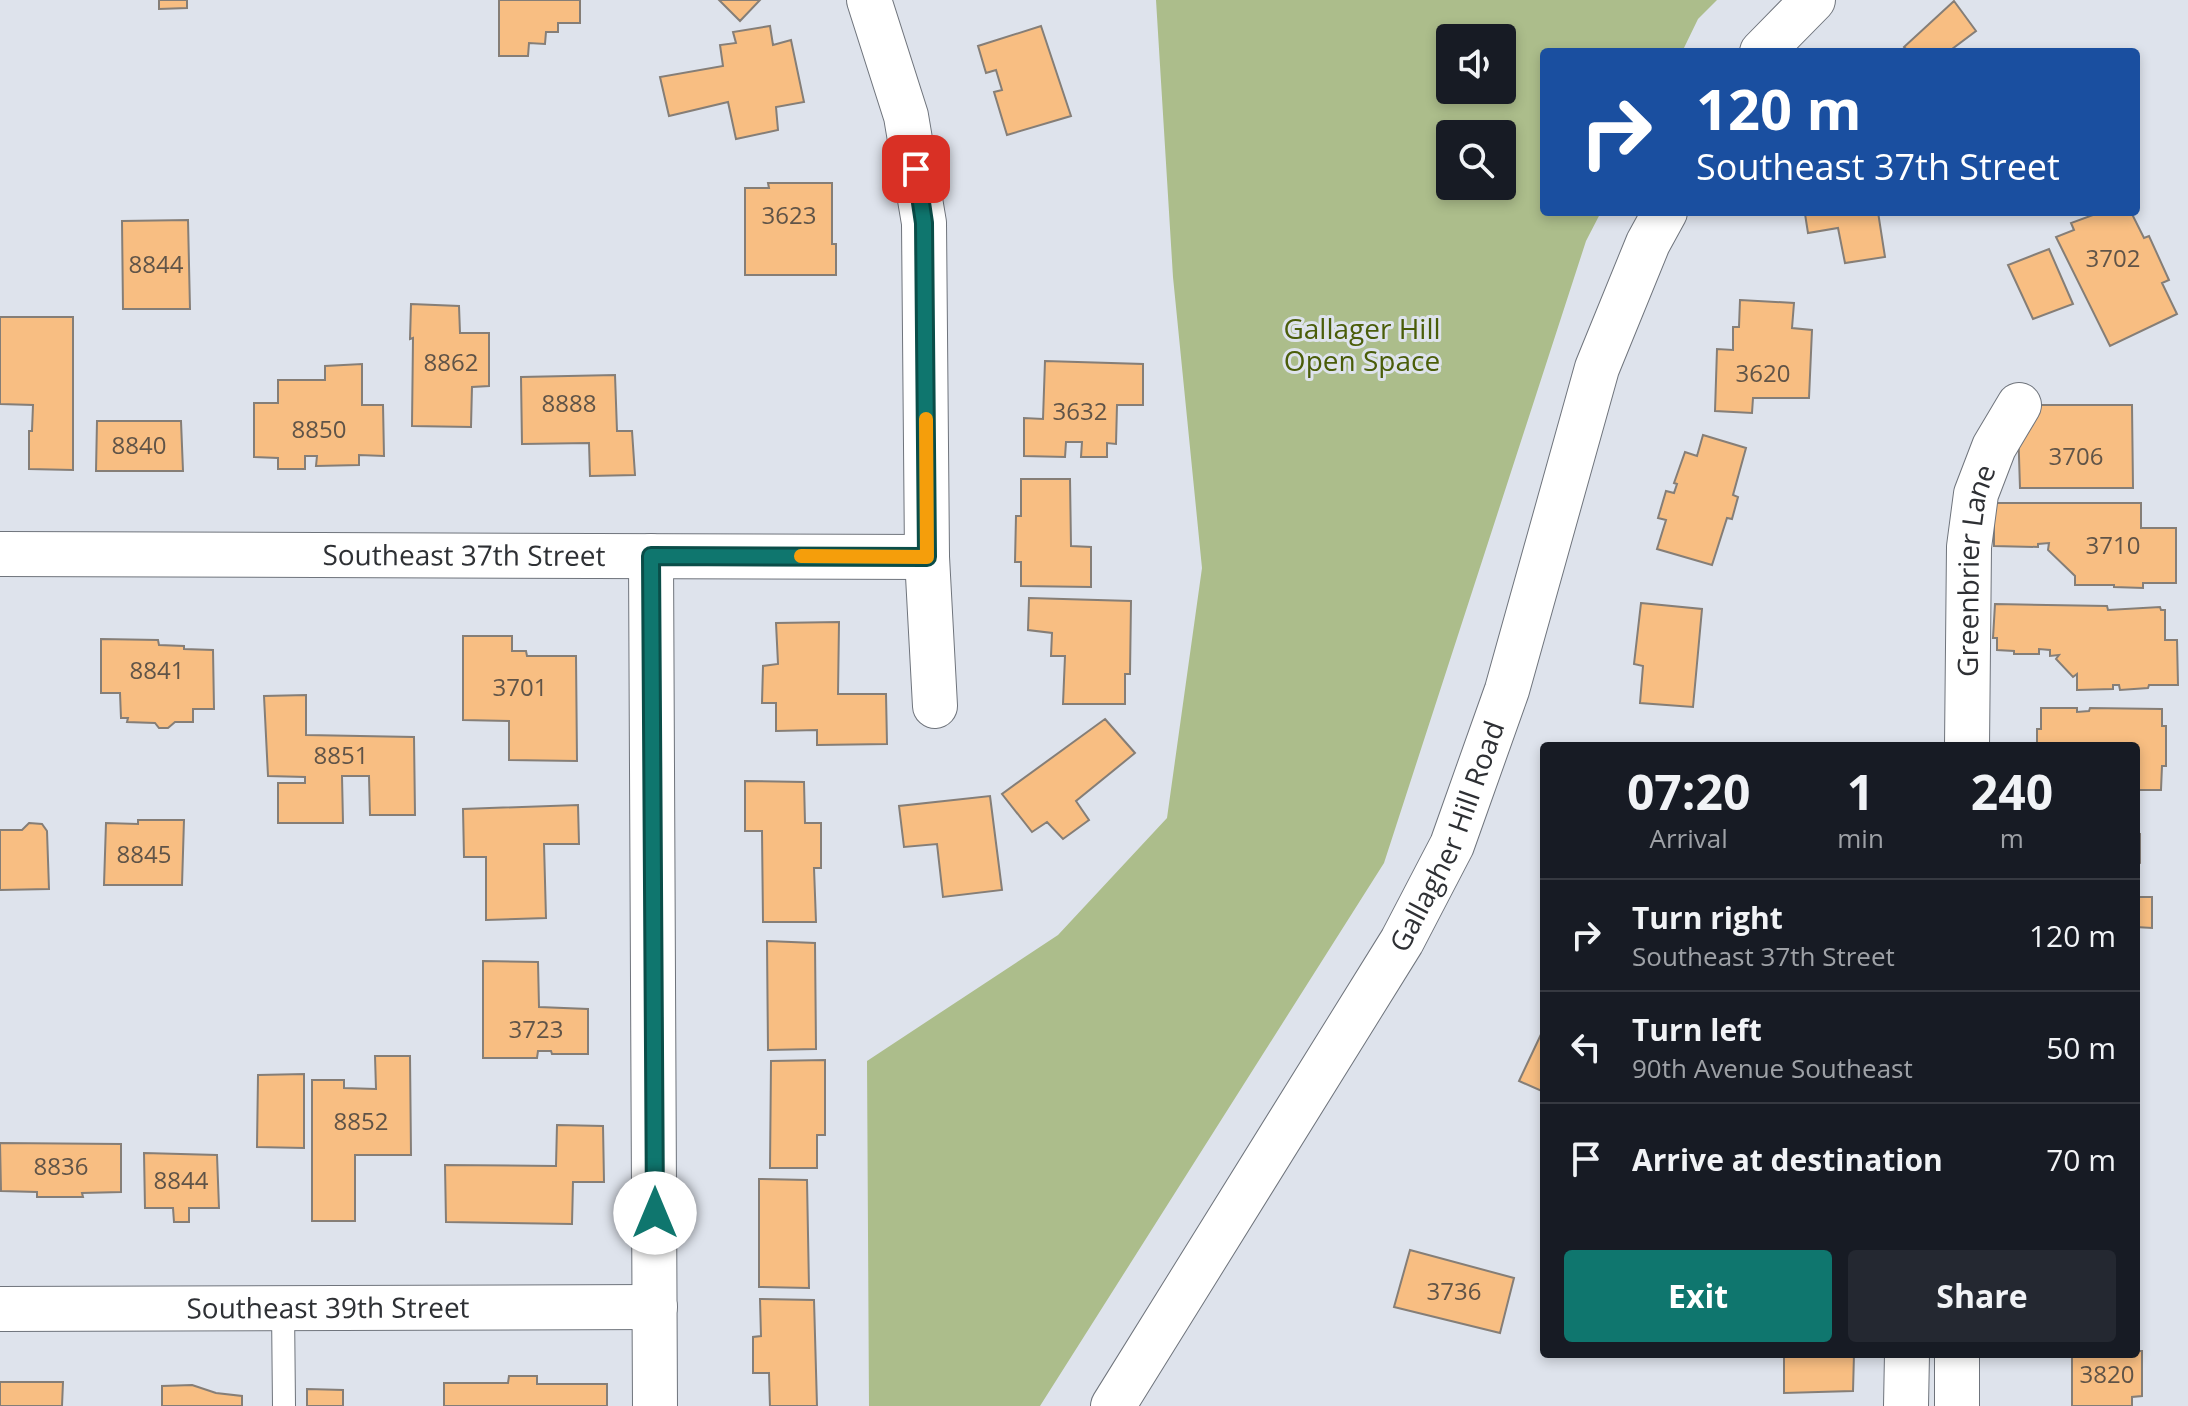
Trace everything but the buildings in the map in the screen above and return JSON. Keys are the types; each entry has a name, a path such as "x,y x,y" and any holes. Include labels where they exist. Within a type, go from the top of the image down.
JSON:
{"street":[{"path":"869,0 906,116 924,223 927,557 935,706"},
{"path":"1766,48 1813,0"},
{"name":"Gallagher Hill Road","path":"1113,1406 1402,941 1452,845 1507,690 1597,368 1648,243 1663,216"},
{"name":"Greenbrier Lane","path":"1967,742 1969,547 1976,494 1994,447 2019,405"},
{"name":"Southeast 37th Street","path":"0,554 927,557"},
{"path":"651,556 655,1406"},
{"name":"Southeast 39th Street","path":"0,1309 655,1307"},
{"path":"1906,1406 1907,1358"},
{"path":"1957,1358 1957,1406"}],"lane":[{"path":"283,1308 284,1406"}],"green space":[{"name":"Gallager Hill Open Space","path":"1156,0 1717,0 1698,19 1684,48 1540,48 1540,216 1599,216 1586,241 1384,863 1040,1406 869,1406 867,1061 1058,935 1167,818 1202,568 1173,277"}],"slow traffic":[{"path":"801,556 927,557 926,419"}],"route":[{"path":"655,1213 651,556 927,557 924,223 916,169"}]}
